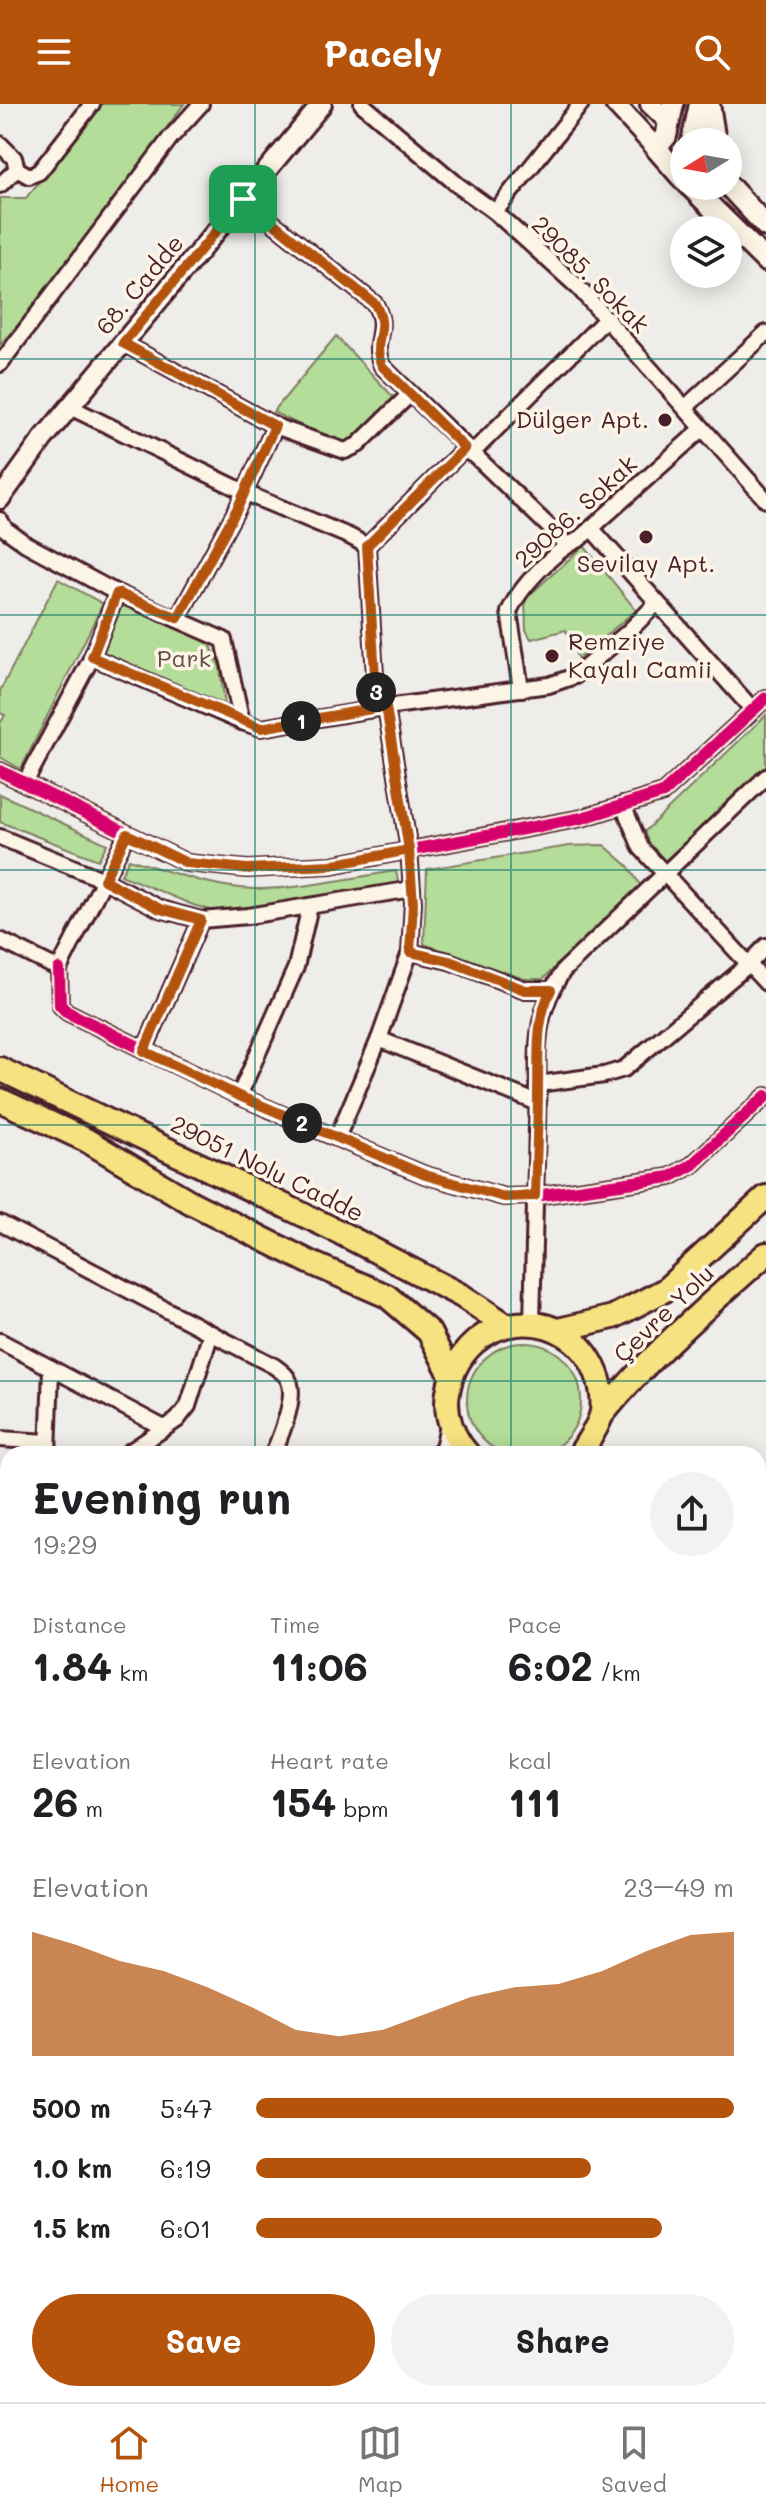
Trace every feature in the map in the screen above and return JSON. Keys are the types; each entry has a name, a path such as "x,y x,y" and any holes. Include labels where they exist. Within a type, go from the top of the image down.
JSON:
{"main road":[{"path":"695,128 700,104"},
{"path":"709,104 713,128"},
{"path":"670,162 656,148 666,136 671,113"},
{"path":"706,200 766,261"},
{"path":"742,200 766,226"},
{"name":"29051 Nolu Cadde","path":"0,1069 337,1231 462,1296 506,1325"},
{"path":"0,1100 86,1140 192,1203 309,1262 387,1296 429,1332 451,1375"},
{"name":"Çevre Yolu","path":"558,1330 613,1317 665,1290 766,1197"},
{"name":"Çevre Yolu","path":"601,1416 622,1390 766,1254"},
{"path":"460,1446 450,1426 446,1400 451,1375 463,1352 483,1335 506,1325 532,1323 558,1330 579,1345 594,1365 602,1390 601,1416 584,1446"}],"street":[{"path":"0,144 14,158 17,169 29,176 39,172 92,104"},
{"path":"0,364 171,137 201,104"},
{"name":"68. Cadde","path":"0,499 70,407 322,104"},
{"name":"29085. Sokak","path":"362,104 459,186 495,212 578,287 766,500"},
{"path":"495,212 581,104"},
{"path":"615,104 656,148"},
{"path":"650,104 671,113"},
{"path":"0,185 17,169"},
{"path":"243,199 375,304 382,316 383,329 378,337 376,353 382,366 568,545"},
{"path":"367,546 607,318"},
{"path":"686,407 766,333"},
{"path":"123,343 275,426 345,451 358,445 410,394"},
{"path":"70,407 245,492 367,546"},
{"path":"178,618 245,492 275,426"},
{"name":"29086. Sokak","path":"521,689 509,612 514,600 529,581 568,545 578,540 702,429"},
{"path":"0,520 5,529 26,544 117,593 224,640 242,722"},
{"path":"591,528 753,710"},
{"path":"337,1138 379,1039 410,952 412,889 409,850 382,708 367,546"},
{"path":"25,783 92,657 117,593"},
{"path":"92,657 261,728 549,685 575,676 627,633 657,603"},
{"path":"0,771 187,863 247,869 331,865 582,818 663,793 766,698"},
{"path":"532,1323 537,1051 545,1002 563,971 766,777"},
{"path":"623,805 641,848 766,983"},
{"path":"127,834 59,969 60,1005 67,1012 239,1096 425,1175 504,1197 535,1196 670,1177 692,1165 766,1096"},
{"path":"0,837 104,880 160,909 201,920 248,916 412,889"},
{"path":"239,1096 296,967 310,906"},
{"path":"144,1051 201,920"},
{"path":"0,940 59,969"},
{"path":"538,1084 604,1075 624,1069 748,965 766,946"},
{"path":"410,952 449,961 525,990 551,990"},
{"path":"379,1039 538,1103"},
{"path":"1,1227 274,1366 288,1378 292,1390 276,1446"},
{"path":"138,1446 177,1420 188,1406 211,1333"},
{"path":"0,1341 164,1428"},
{"path":"48,1446 51,1368"},
{"path":"445,1446 450,1426"},
{"path":"0,1439 37,1446"}],"green space":[{"path":"102,104 184,104 42,298 0,345 0,198 26,198"},
{"path":"336,336 396,400 343,446 273,412"},
{"path":"584,546 636,610 578,659 566,630 531,639 526,630 525,599"},
{"path":"58,579 103,604 21,769 0,757 0,724 5,715 0,713 0,691"},
{"name":"Park","path":"119,602 209,641 220,667 225,706 102,653"},
{"path":"766,715 766,766 664,862 641,835"},
{"path":"0,794 107,844 98,860 0,822"},
{"path":"604,845 628,866 641,886 543,979 524,979 424,944 427,869 569,846"},
{"path":"129,859 191,878 239,888 290,887 396,871 399,886 221,913 193,905 121,875"},
{"path":"513,1344 535,1344 556,1353 571,1368 580,1389 577,1422 557,1446 491,1446 477,1432 468,1411 468,1389 477,1368 492,1353"}],"cycle path":[{"path":"0,771 187,863 247,869 331,865 582,818 663,793 766,698"},
{"path":"59,969 60,1005 67,1012 239,1096 327,1134 425,1175 504,1197 535,1196 670,1177 692,1165 766,1096"}],"place":[{"name":"Dülger Apt.","path":"665,420"},
{"name":"Sevilay Apt.","path":"646,537"},
{"name":"Remziye Kayalı Camii","path":"552,656"}],"route":[{"path":"243,199 123,343 275,426 237,509 178,618 117,593 92,657 261,728 386,707 409,850 413,903 410,952 449,961 525,990 551,990 545,1002 537,1051 535,1196 504,1197 425,1175 239,1096 144,1051 201,920 160,909 104,880 127,834 187,863 247,869 331,865 409,850 397,779 386,707 377,708 367,546 465,448 382,366 376,353 378,337 383,329 382,316 375,304 243,199"}]}
